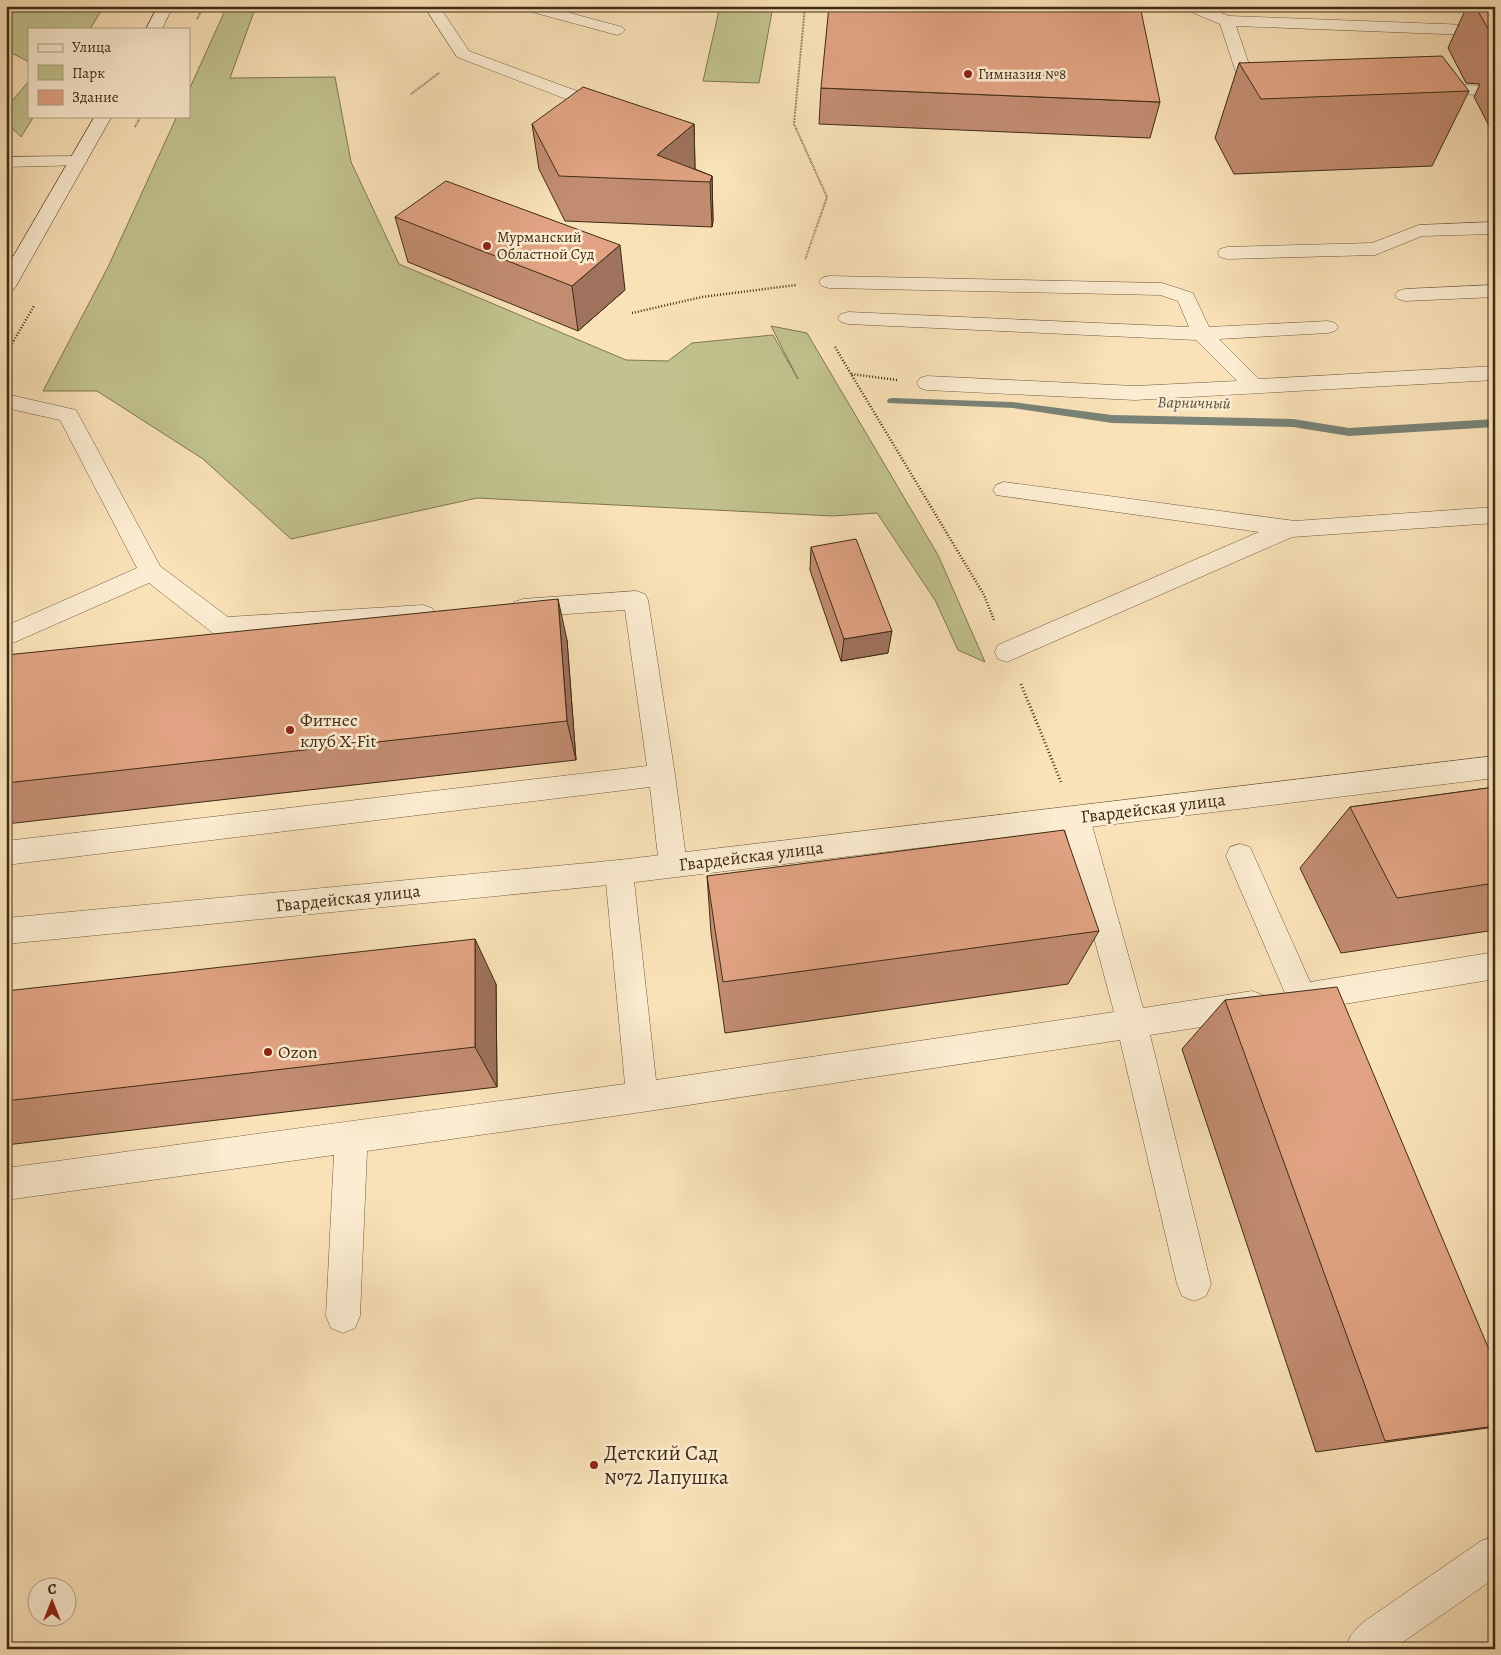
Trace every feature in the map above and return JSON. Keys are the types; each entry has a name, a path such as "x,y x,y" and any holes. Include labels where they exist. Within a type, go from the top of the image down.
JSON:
{"street":[{"path":"155,28 166,6"},
{"path":"430,6 463,54 603,107"},
{"path":"526,6 617,30"},
{"path":"1190,6 1227,20 1495,31"},
{"path":"1227,20 1256,108 1266,108"},
{"path":"1423,89 1495,91"},
{"path":"6,286 103,118"},
{"path":"6,162 78,161"},
{"path":"1227,253 1374,248 1419,231 1495,228"},
{"path":"829,282 1162,289 1186,298 1202,334 1254,386"},
{"path":"1405,294 1495,291"},
{"path":"848,318 1202,334 1328,327"},
{"path":"928,384 1135,392 1495,373"},
{"path":"6,401 68,415 152,572 223,627 449,612"},
{"path":"1004,490 1290,528 1495,515"},
{"path":"1007,652 1290,528"},
{"path":"6,637 152,572"},
{"path":"498,609 636,600 662,775 673,866"},
{"name":"Гвардейская улица","path":"6,931 619,872 1495,767"},
{"path":"6,853 662,775"},
{"path":"1076,818 1132,1024 1194,1284"},
{"path":"1240,856 1302,997"},
{"path":"619,872 642,1097"},
{"path":"6,1184 642,1097 1132,1024 1495,965"},
{"path":"343,1316 351,1137"},
{"path":"1371,1645 1495,1555"}],"path":[{"path":"802,267 827,197 794,124 806,6"},
{"path":"411,94 463,54"},
{"path":"632,313 702,298 796,284"},
{"path":"928,384 851,374 984,595 1076,818"}],"green space":[{"path":"6,6 104,6 91,28 28,28 28,61 6,50"},
{"path":"227,6 256,6 230,78 335,77 351,162 399,264 626,360 668,361 692,343 773,335 798,379 771,326 807,333 938,555 985,662 958,650 935,600 877,513 833,516 477,498 291,539 203,459 97,391 43,391 108,267 176,118 190,118 190,88"},
{"path":"720,6 773,6 759,83 703,81"},
{"path":"28,82 28,118 33,118 21,137 6,122 6,108"}],"building":[{"path":"829,6 1140,6 1160,102 821,88"},
{"path":"1475,6 1495,6 1495,34 1491,34"},
{"path":"1442,56 1469,91 1261,99 1239,63"},
{"path":"583,87 694,124 657,155 712,176 710,182 559,176 532,124"},
{"path":"446,181 620,245 572,286 395,217"},
{"path":"856,539 892,631 844,639 811,547"},
{"name":"Фитнес клуб X-Fit","path":"558,599 567,721 6,783 6,655"},
{"path":"1495,787 1495,883 1397,898 1350,807"},
{"path":"1064,830 1099,931 723,982 707,876"},
{"path":"475,939 475,1047 6,1101 6,991"},
{"path":"1337,987 1495,1364 1495,1426 1385,1441 1225,1000"}],"waterway":[{"name":"Варничный","path":"892,401 1013,405 1112,419 1293,423 1349,432 1495,423"}],"place":[{"name":"Гимназия №8","path":"968,74"},
{"name":"Мурманский Областной Суд","path":"487,246"},
{"name":"Фитнес клуб X-Fit","path":"290,730"},
{"name":"Ozon","path":"268,1052"},
{"name":"Детский Сад №72 Лапушка","path":"594,1465"}]}
